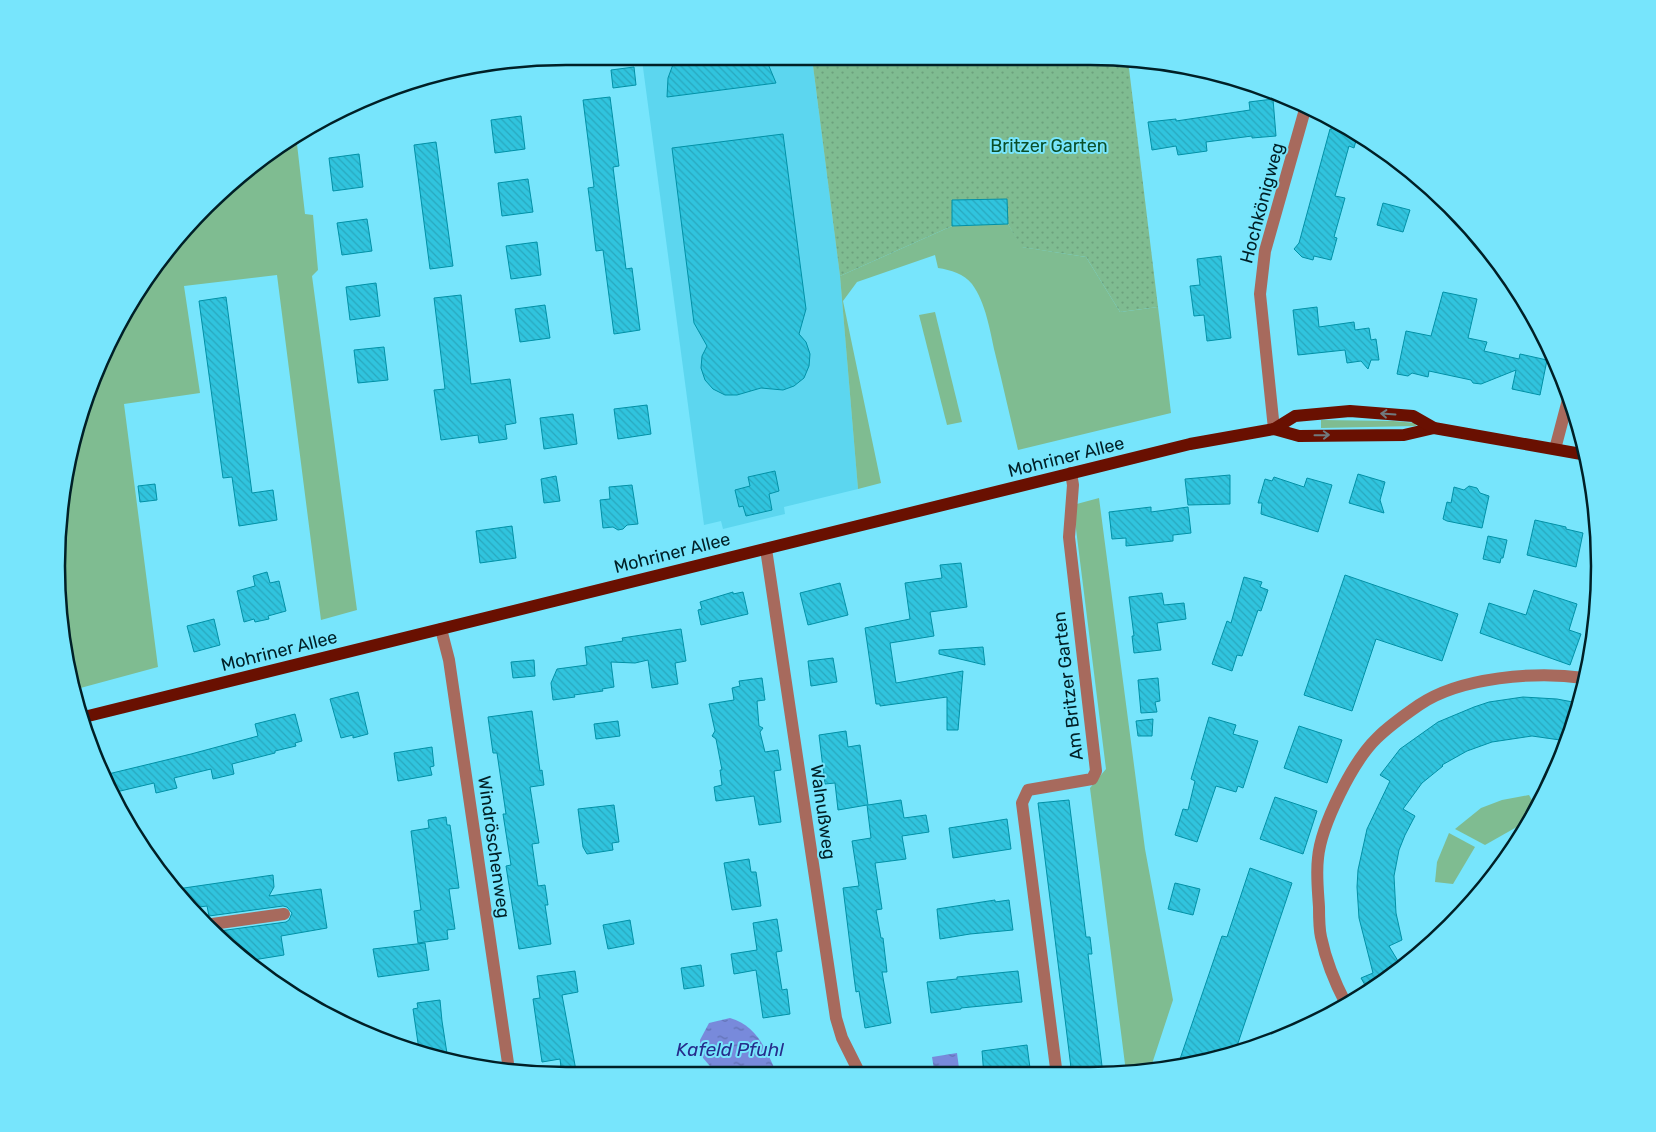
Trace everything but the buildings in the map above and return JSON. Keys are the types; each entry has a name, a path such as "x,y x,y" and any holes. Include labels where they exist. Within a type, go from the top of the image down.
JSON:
{"main road":[{"path":"1274,429 1295,416 1350,411 1413,416 1434,428 1555,448 1578,454"},
{"path":"1274,429 1299,436 1404,435 1434,428"},
{"name":"Mohriner Allee","path":"88,716 1190,444 1274,429"}],"street":[{"name":"Hochkönigweg","path":"1274,429 1260,294 1261,272 1265,251 1304,113"},
{"path":"1555,448 1565,408"},
{"name":"Am Britzer Garten","path":"1056,1067 1022,802 1028,790 1092,779 1096,771 1068,530 1073,486 1071,473"},
{"name":"Walnußweg","path":"766,549 836,1018 842,1038 856,1067"},
{"name":"Windröschenweg","path":"441,629 449,660 508,1064"},
{"path":"1343,998 1334,980 1320,936 1318,857 1327,821 1352,771 1377,738 1420,704 1441,694 1473,683 1516,676 1563,675 1578,677"},
{"path":"216,924 284,914"}],"shaded area":[{"path":"643,65 813,65 840,276 858,489 784,507 785,514 723,529 721,521 704,525"}],"green space":[{"name":"Britzer Garten","path":"813,65 1129,67 1158,307 1120,312 1086,257 1021,247 1008,224 952,226 840,276"},
{"path":"303,140 297,144 305,214 313,215 318,270 312,276 357,610 321,620 277,275 184,286 200,393 124,404 158,667 80,688 69,631 65,566 69,501 82,436 103,374 117,344 132,315 169,261 189,236 236,189"},
{"path":"1008,224 1022,247 1086,257 1120,312 1158,307 1171,413 1018,450 981,300 972,284 961,275 938,268 935,255 857,282 843,301 881,483 858,489 840,276 952,226"},
{"path":"935,312 962,422 947,425 919,315"},
{"path":"1321,420 1393,421 1415,423 1416,426 1321,428"},
{"path":"1099,498 1145,849 1173,1000 1152,1063 1125,1066 1090,788 1106,769 1073,505"},
{"path":"1529,795 1532,801 1518,826 1485,845 1455,829 1481,808 1502,800"},
{"path":"1449,833 1475,847 1453,884 1435,882 1437,862"}],"water":[{"name":"Kafeld Pfuhl","path":"730,1018 739,1021 758,1038 774,1067 711,1067 703,1058 700,1048 700,1040 709,1023"},
{"path":"957,1053 959,1067 934,1067 932,1057"}]}
